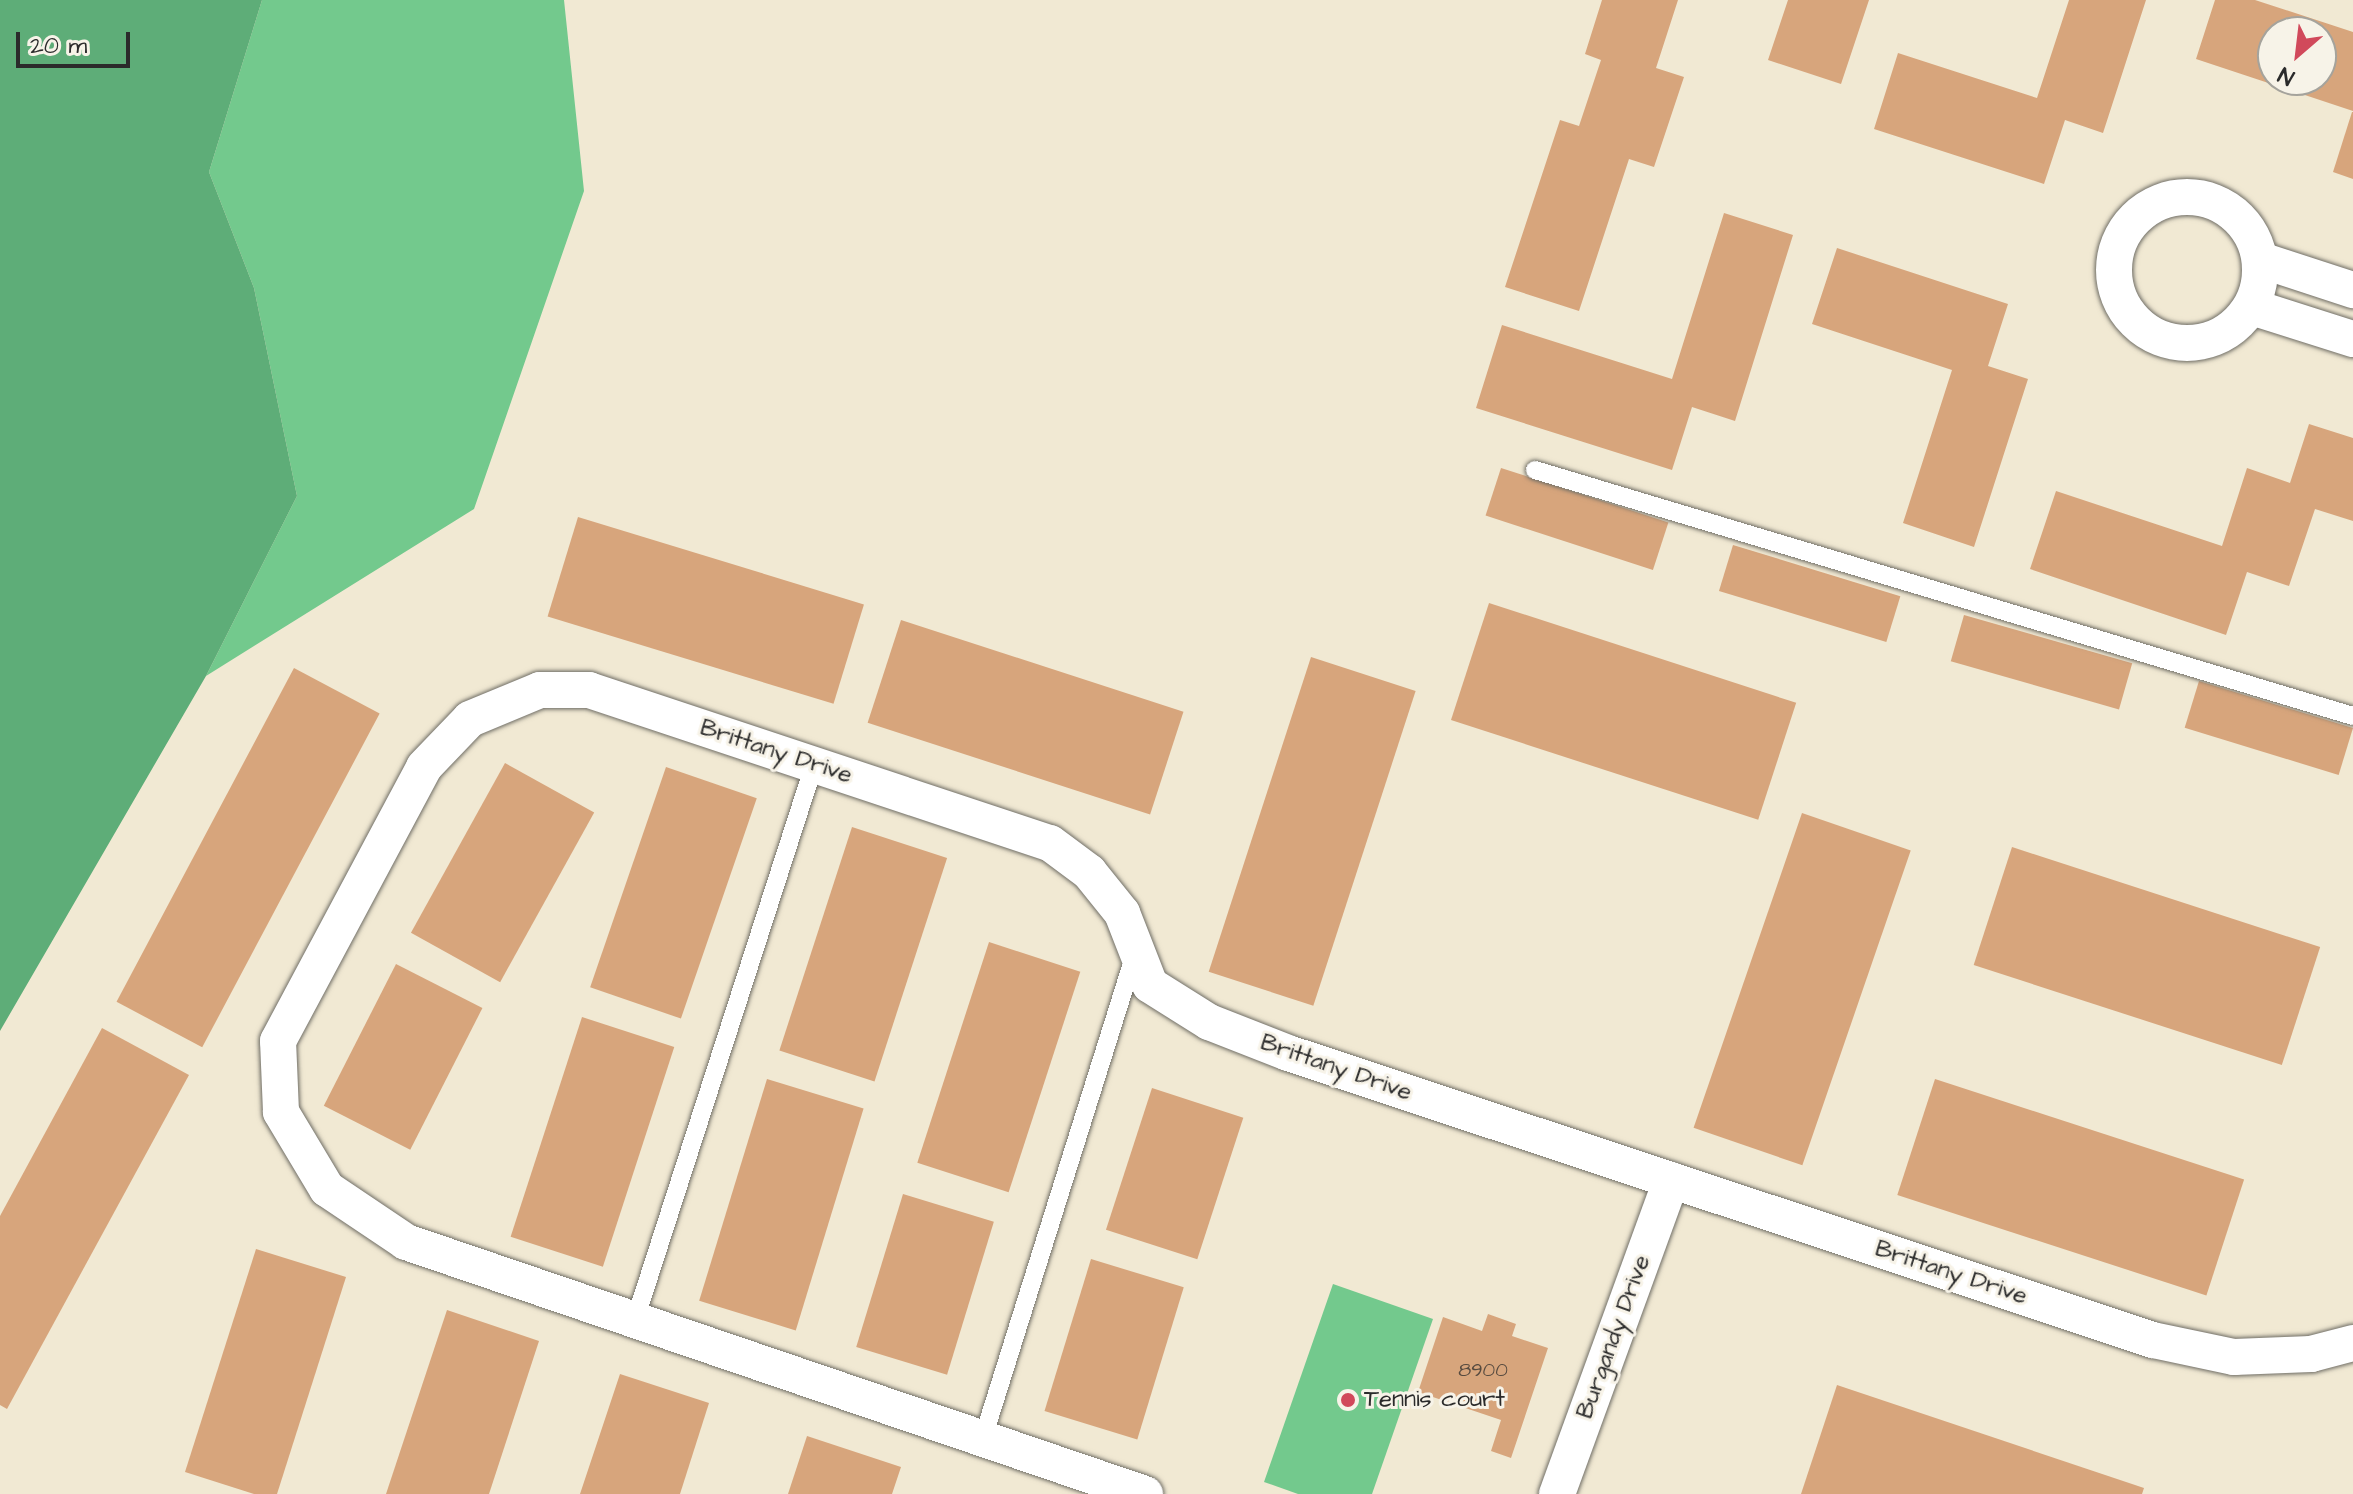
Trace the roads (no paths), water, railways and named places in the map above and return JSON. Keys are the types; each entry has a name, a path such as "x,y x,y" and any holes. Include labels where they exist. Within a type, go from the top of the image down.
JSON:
{"street":[{"path":"2177,198 2200,198 2222,205 2240,219 2254,238 2261,260 2252,307 2235,327 2213,339 2188,344 2163,340 2140,327 2124,308 2115,284 2115,258 2122,236 2136,217 2155,205 2177,198"},
{"path":"2261,260 2353,290"},
{"path":"2252,307 2353,339"},
{"name":"Brittany Drive","path":"1145,1494 406,1242 327,1189 281,1112 278,1041 424,767 470,719 540,690 589,690 1050,843 1089,872 1122,913 1150,985 1209,1022 1288,1053 2153,1340 2234,1357 2311,1354 2353,1343"},
{"name":"Burgandy Drive","path":"1557,1494 1671,1180"}],"lane":[{"path":"1535,470 2353,716"},
{"path":"635,1320 814,765"},
{"path":"983,1438 1136,949"}],"place":[{"name":"Tennis court","path":"1348,1400"}]}
